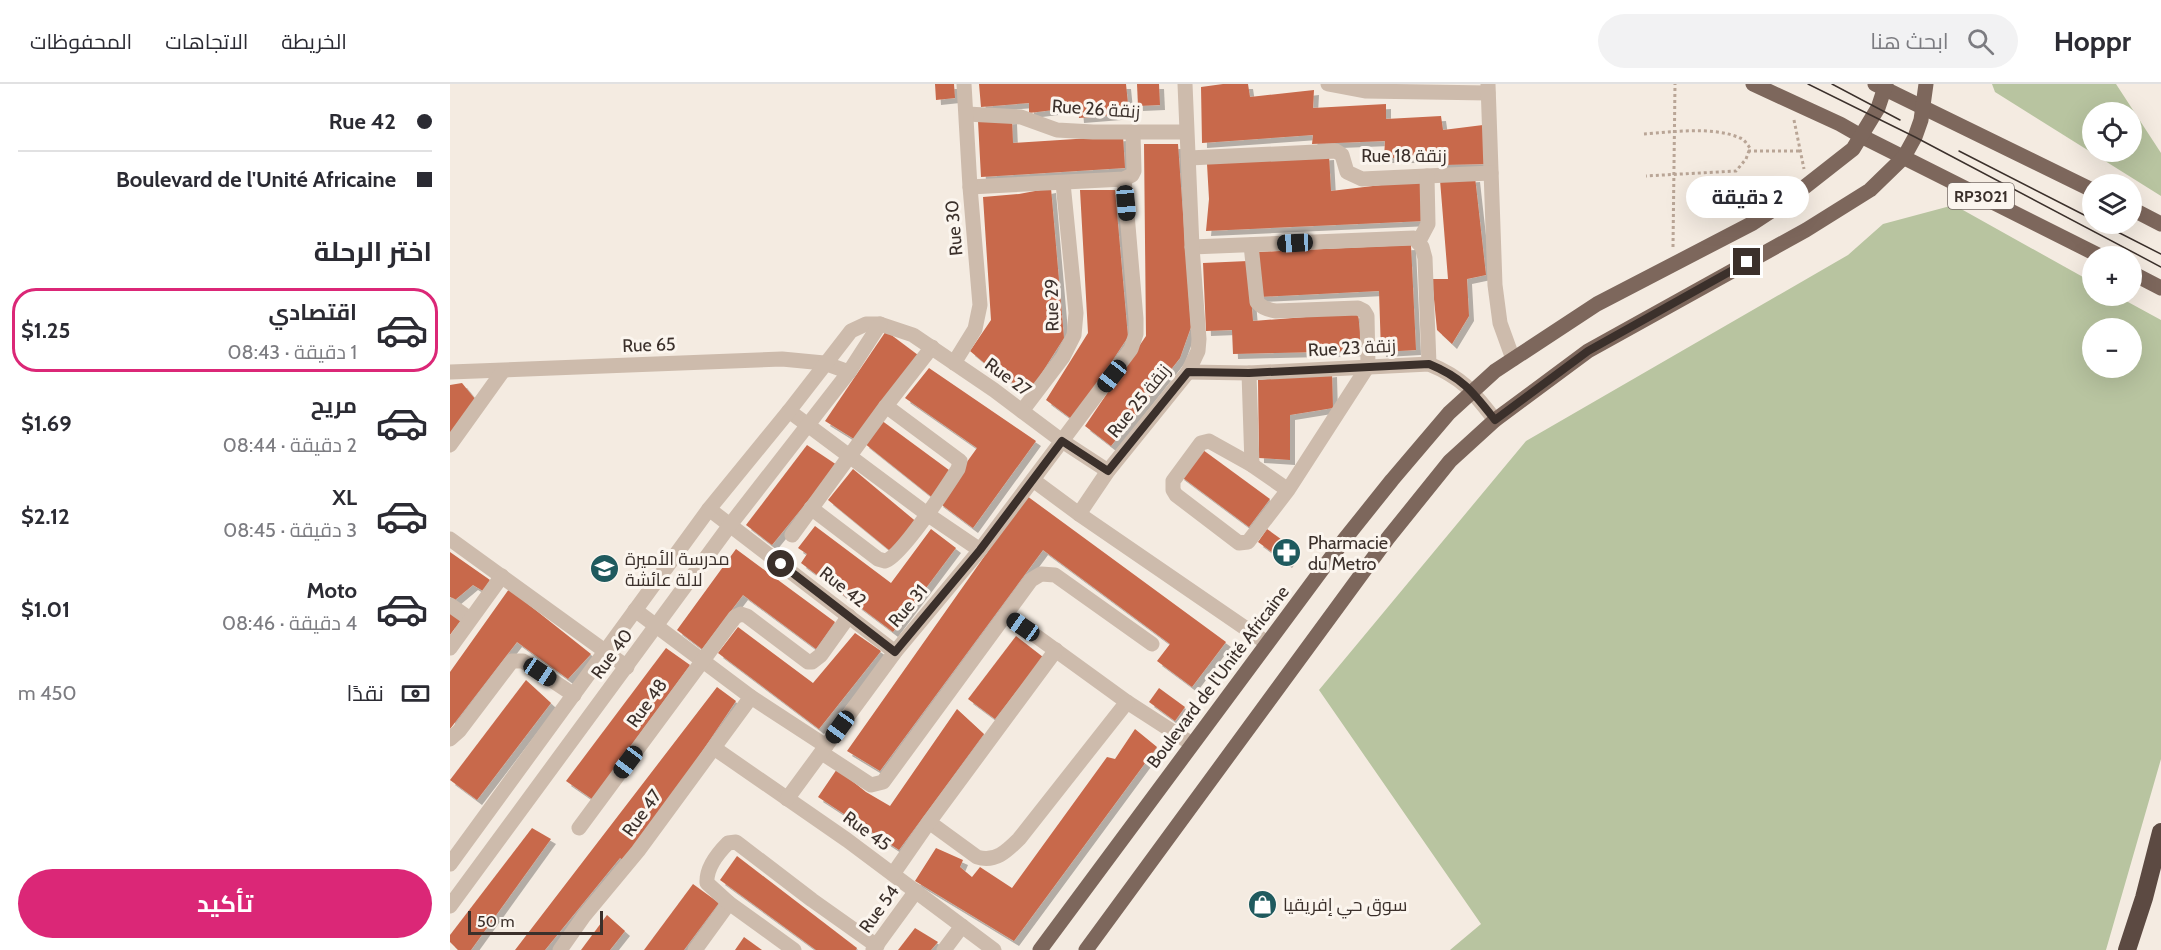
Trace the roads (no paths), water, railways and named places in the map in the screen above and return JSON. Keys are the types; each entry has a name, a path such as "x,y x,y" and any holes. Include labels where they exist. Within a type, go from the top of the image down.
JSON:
{"highway":[{"path":"2127,950 2144,898 2161,832"}],"main road":[{"name":"RP3021","path":"1753,84 1840,123 1861,136 2082,247"},
{"path":"1086,950 1414,504 1450,461 1495,420 1588,351 1870,190 1904,157 1916,137 1926,84"},
{"path":"1882,86 2082,185"},
{"name":"Boulevard de l'Unité Africaine","path":"1040,950 1267,643 1392,480 1449,413 1495,371 1597,304 1754,223 1808,185 1853,149 1878,108 1882,86"},
{"path":"2142,214 2161,224"},
{"path":"2142,278 2161,288"}],"street":[{"name":"Rue 30","path":"954,363 975,329 980,305 969,187 964,84"},
{"name":"Rue 25 زنقة","path":"1079,514 1108,471 1188,372 1198,351 1185,84"},
{"path":"1328,84 1365,92 1488,88 1498,313 1504,336 1514,358"},
{"name":"Rue 26 زنقة","path":"967,114 1021,117 1057,130 1133,133 1186,132"},
{"path":"969,187 1124,180 1134,171 1133,133"},
{"name":"Rue 18 زنقة","path":"1189,158 1336,152 1342,155 1347,172 1356,177 1369,179 1491,173"},
{"path":"1419,241 1428,224 1427,176"},
{"name":"Rue 31","path":"787,799 895,652 980,550 1125,360 1134,342 1136,319 1124,180"},
{"name":"Rue 29","path":"1022,411 1063,357 1074,335 1076,313 1063,183"},
{"path":"1192,247 1404,237 1419,241 1425,258 1429,364"},
{"path":"1251,245 1257,302 1269,310 1276,311 1361,309 1367,316 1368,366 1288,490 1245,544 1239,543 1176,495 1173,490 1173,481 1204,441 1209,441 1252,465 1288,490"},
{"name":"Rue 40","path":"450,864 709,509 789,411 824,363 850,331 866,324 880,324"},
{"name":"Rue 27","path":"880,324 906,332 932,347 1062,441 1108,471"},
{"name":"Rue 40","path":"450,906 456,886 627,667 730,525 849,372 880,324"},
{"path":"792,535 932,347"},
{"name":"Rue 65","path":"450,372 782,359 824,363 849,372"},
{"name":"Rue 23 زنقة","path":"1188,372 1249,373 1429,364 1448,372 1463,383 1495,420"},
{"path":"450,446 503,371"},
{"path":"1249,373 1252,465"},
{"path":"811,508 878,559 885,561 893,557 927,514 958,469 960,461 886,406"},
{"path":"789,411 927,514 980,550"},
{"path":"1034,480 1079,514 1267,643"},
{"name":"Rue 42","path":"709,509 895,652"},
{"path":"450,539 627,667"},
{"path":"635,610 871,785 883,782 1031,580 1041,574 1051,573 1152,644"},
{"path":"450,648 502,576"},
{"path":"450,605 470,619"},
{"name":"Rue 48","path":"579,828 730,622 741,614 747,616 808,662 812,662 821,655 849,616"},
{"path":"1007,615 1127,702 1192,744"},
{"path":"893,874 1056,650"},
{"path":"450,739 459,731 512,661 523,661 574,695"},
{"name":"Rue 47","path":"560,950 584,916 638,851 751,697"},
{"path":"929,822 977,857 984,859 1000,856 1019,839 1127,702"},
{"name":"Rue 45","path":"714,748 893,874 994,950"},
{"path":"794,950 711,888 706,879 710,867 723,848 732,842 740,845 875,948"},
{"name":"Rue 54","path":"875,948 916,891"},
{"path":"695,950 729,903"},
{"path":"944,950 962,926"}],"tram line":[{"path":"1808,84 1915,137 2161,267"},
{"path":"1832,84 1900,120"},
{"path":"1959,151 2082,214"},
{"path":"2122,234 2161,254"}],"place":[{"name":"Pharmacie du Metro","path":"1287,553"},
{"name":"مدرسة الأميرة لالة عائشة","path":"604,569"},
{"name":"سوق حي إفريقيا","path":"1262,905"}]}
